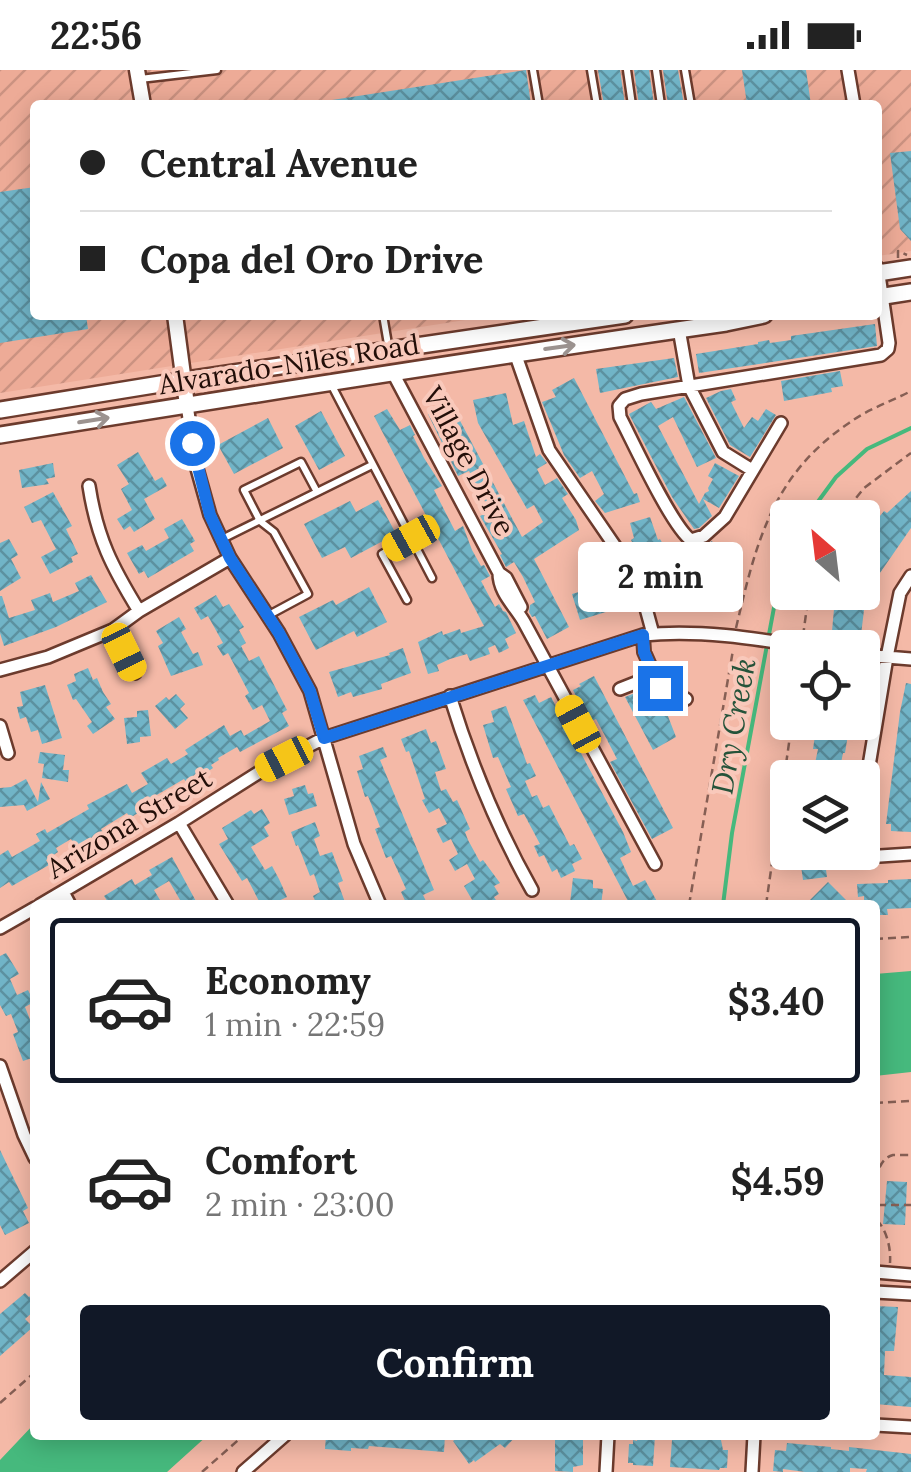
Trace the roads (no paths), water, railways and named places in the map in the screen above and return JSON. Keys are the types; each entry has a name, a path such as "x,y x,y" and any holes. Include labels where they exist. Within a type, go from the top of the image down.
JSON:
{"main road":[{"path":"882,271 911,268"},
{"path":"882,296 911,292"},
{"name":"Alvarado-Niles Road","path":"0,410 389,352 571,320"},
{"name":"Alvarado-Niles Road","path":"0,435 736,320"}],"street":[{"path":"848,70 853,100"},
{"path":"138,75 141,100"},
{"path":"781,423 725,517 704,536 691,540 683,535 665,503 620,417 619,406 625,399 641,394 881,355 889,343 882,306"},
{"path":"176,320 196,465 210,515 230,558 310,691 354,844 378,900"},
{"path":"680,330 689,386 723,452 752,470"},
{"path":"515,354 549,450 634,574 648,634 644,652 653,676 660,688 686,698"},
{"name":"Village Drive","path":"393,373 499,573 499,582 655,864"},
{"path":"89,486 102,544 139,611"},
{"path":"0,670 48,657 114,630 230,558"},
{"path":"870,760 900,594 911,576"},
{"path":"114,630 134,673"},
{"name":"Arizona Street","path":"48,900 266,768 324,738 648,634 672,632 770,641"},
{"path":"880,656 911,659"},
{"path":"620,689 653,676"},
{"path":"450,696 490,808 532,890"},
{"path":"0,726 8,753"},
{"path":"179,823 225,900"},
{"path":"880,856 911,854"},
{"path":"63,892 67,900"},
{"name":"Arizona Street","path":"0,928 30,910"},
{"path":"0,1066 30,1148"},
{"path":"0,1281 30,1254"},
{"path":"880,1272 911,1275"},
{"path":"880,1292 911,1294"},
{"path":"880,1426 911,1427"},
{"path":"243,1472 279,1440"},
{"path":"606,1472 608,1440"},
{"path":"752,1472 754,1440"}],"lane":[{"path":"138,75 216,70"},
{"path":"534,70 538,100"},
{"path":"591,70 597,100"},
{"path":"627,70 631,100"},
{"path":"656,70 661,100"},
{"path":"685,70 690,100"},
{"path":"384,320 389,352"},
{"path":"330,381 432,578"},
{"path":"268,616 308,594 274,532 260,521 244,490 301,462 317,492"},
{"path":"221,540 373,464"},
{"path":"407,600 382,554 411,538"},
{"path":"641,593 686,590"}],"waterway":[{"name":"Dry Creek","path":"819,500 836,477 867,449 911,428"},
{"name":"Dry Creek","path":"724,900 732,833 774,610"}]}
